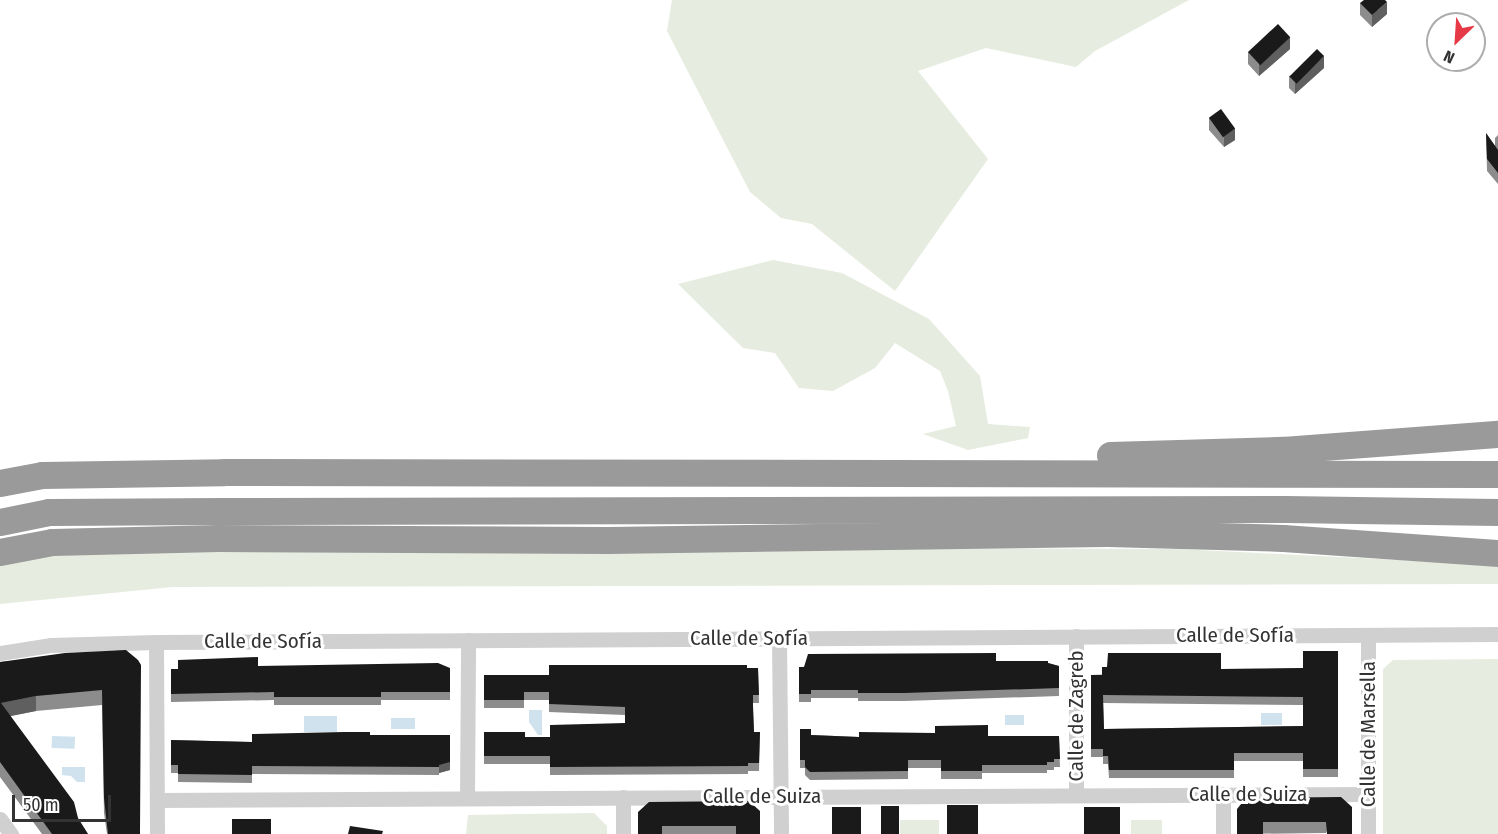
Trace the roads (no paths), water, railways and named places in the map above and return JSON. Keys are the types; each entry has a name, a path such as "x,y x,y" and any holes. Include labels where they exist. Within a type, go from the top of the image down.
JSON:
{"highway":[{"path":"884,471 1106,456 1283,450 1498,434"},
{"path":"0,483 42,475 224,472 884,471 1498,474"},
{"path":"0,522 48,512 1285,508 1498,512"},
{"path":"528,539 783,510"},
{"path":"0,552 52,542 218,537 528,539 1107,533 1283,538 1498,553"}],"street":[{"name":"Calle de Sofía","path":"0,653 51,645 156,642 1498,634"},
{"name":"Calle de Marsella","path":"1368,635 1368,834"},
{"name":"Calle de Zagreb","path":"1076,636 1076,795"},
{"path":"779,638 781,834"},
{"path":"467,798 468,640"},
{"path":"156,642 157,834"},
{"path":"1223,794 1223,834"},
{"name":"Calle de Suiza","path":"157,800 1368,794"},
{"path":"623,797 623,834"},
{"path":"0,819 11,834"}],"water":[{"path":"529,710 542,710 542,735 538,735 529,722"},
{"path":"1261,713 1282,713 1282,725 1261,725"},
{"path":"1005,715 1024,715 1024,725 1005,725"},
{"path":"304,716 337,716 337,732 304,732"},
{"path":"391,718 415,718 415,729 391,729"},
{"path":"52,736 75,737 75,749 52,748"},
{"path":"62,767 85,767 85,782 77,782 71,776 62,775"}]}
